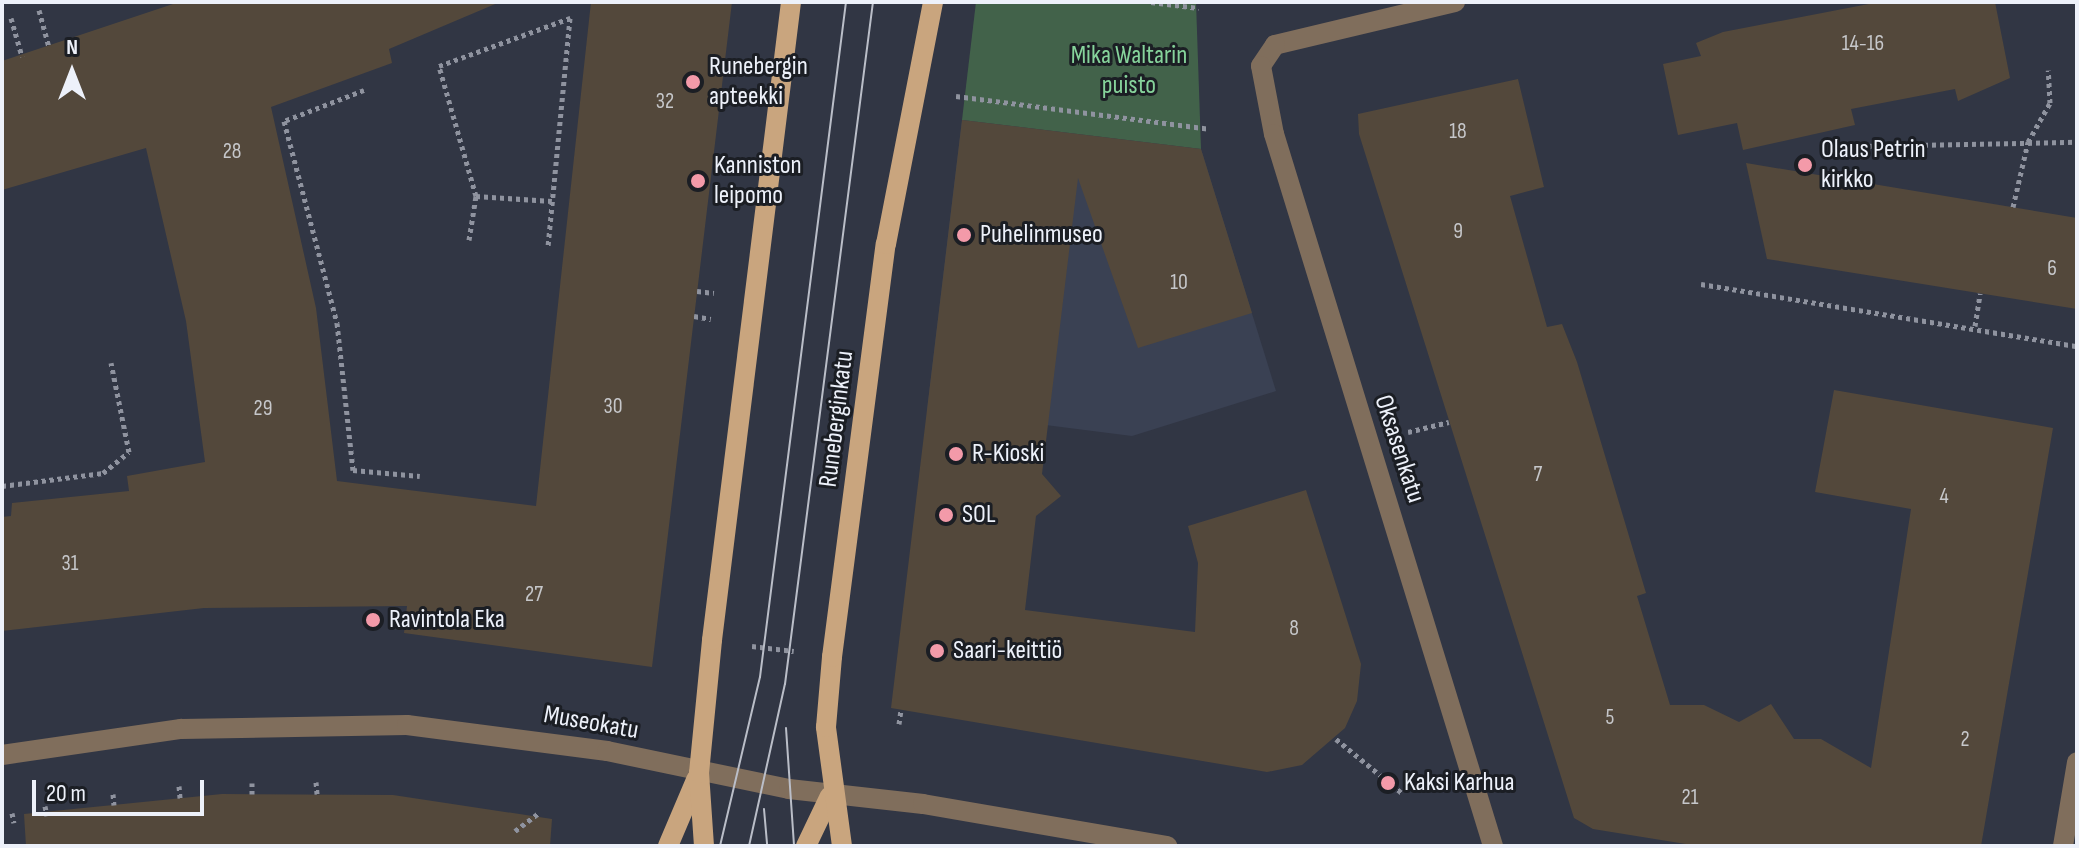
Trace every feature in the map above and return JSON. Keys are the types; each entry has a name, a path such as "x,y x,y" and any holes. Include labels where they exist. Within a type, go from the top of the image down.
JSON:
{"main road":[{"path":"704,846 699,773 712,640 791,2"},
{"name":"Runeberginkatu","path":"842,846 830,796 826,727 832,657 886,244 933,2"},
{"path":"668,846 699,773"},
{"path":"806,846 830,796"}],"street":[{"name":"Oksasenkatu","path":"1455,2 1275,45 1261,66 1274,134 1493,846"},
{"name":"Museokatu","path":"2,755 181,729 304,721 515,737 830,796 935,806 1167,846"},
{"path":"2063,846 2077,762"}],"path":[{"path":"1151,2 1199,8"},
{"path":"39,10 49,47"},
{"path":"11,18 22,56"},
{"path":"469,240 476,196 439,66 570,18 548,246"},
{"path":"2013,207 2028,142 2050,103 2048,70"},
{"path":"364,90 284,121 337,323 353,470 420,476"},
{"path":"954,96 1209,129"},
{"path":"1860,146 2077,142"},
{"path":"476,196 552,201"},
{"path":"1701,284 1975,326 2077,346"},
{"path":"697,291 714,293"},
{"path":"1975,326 1980,293"},
{"path":"694,316 711,319"},
{"path":"2,486 103,473 129,452 111,363"},
{"path":"712,640 832,657"},
{"path":"899,724 901,710"},
{"path":"1336,739 1402,793"},
{"path":"316,782 317,794"},
{"path":"252,783 252,794"},
{"path":"179,786 180,798"},
{"path":"113,794 114,805"},
{"path":"45,806 47,816"},
{"path":"515,831 540,812"},
{"path":"12,813 14,823"}],"shaded area":[{"path":"962,120 1201,149 1276,391 1132,436 927,410"}],"green space":[{"name":"Mika Waltarin puisto","path":"976,2 1196,2 1201,149 962,120"}],"building":[{"path":"179,2 500,2 389,49 392,63 271,107 316,308 337,481 536,506 591,2 732,2 652,667 404,633 407,606 204,608 2,631 2,517 11,516 12,503 129,491 127,476 205,462 186,321 146,148 2,190 2,61"},
{"path":"1879,2 1995,2 2010,78 1958,101 1955,89 1851,109 1855,125 1743,150 1737,123 1678,135 1663,64 1701,56 1696,43 1723,32"},
{"path":"1518,79 1544,187 1510,196 1547,327 1562,324 1577,362 1646,593 1637,596 1670,705 1704,705 1739,722 1771,704 1794,739 1821,739 1871,768 1911,509 1815,492 1834,390 2053,428 1981,846 1698,846 1593,829 1574,818 1359,134 1358,114"},
{"path":"962,120 1201,149 1252,313 1138,348 1078,178 1042,474 1061,496 1036,516 1025,610 1195,632 1198,563 1188,526 1306,490 1361,664 1357,701 1345,728 1302,765 1267,772 891,708"},
{"path":"1746,163 2077,218 2077,309 1767,259"},
{"path":"222,794 393,795 552,819 550,846 26,846 24,814"}],"tram line":[{"path":"720,846 760,677 846,2"},
{"path":"749,846 785,684 873,2"},
{"path":"786,728 794,846"},
{"path":"764,809 767,846"}],"place":[{"name":"Runebergin apteekki","path":"693,82"},
{"name":"Olaus Petrin kirkko","path":"1805,165"},
{"name":"Kanniston leipomo","path":"698,181"},
{"name":"Puhelinmuseo","path":"964,235"},
{"name":"R-Kioski","path":"956,454"},
{"name":"SOL","path":"946,515"},
{"name":"Ravintola Eka","path":"373,620"},
{"name":"Saari-keittiö","path":"937,651"},
{"name":"Kaksi Karhua","path":"1388,783"}]}
